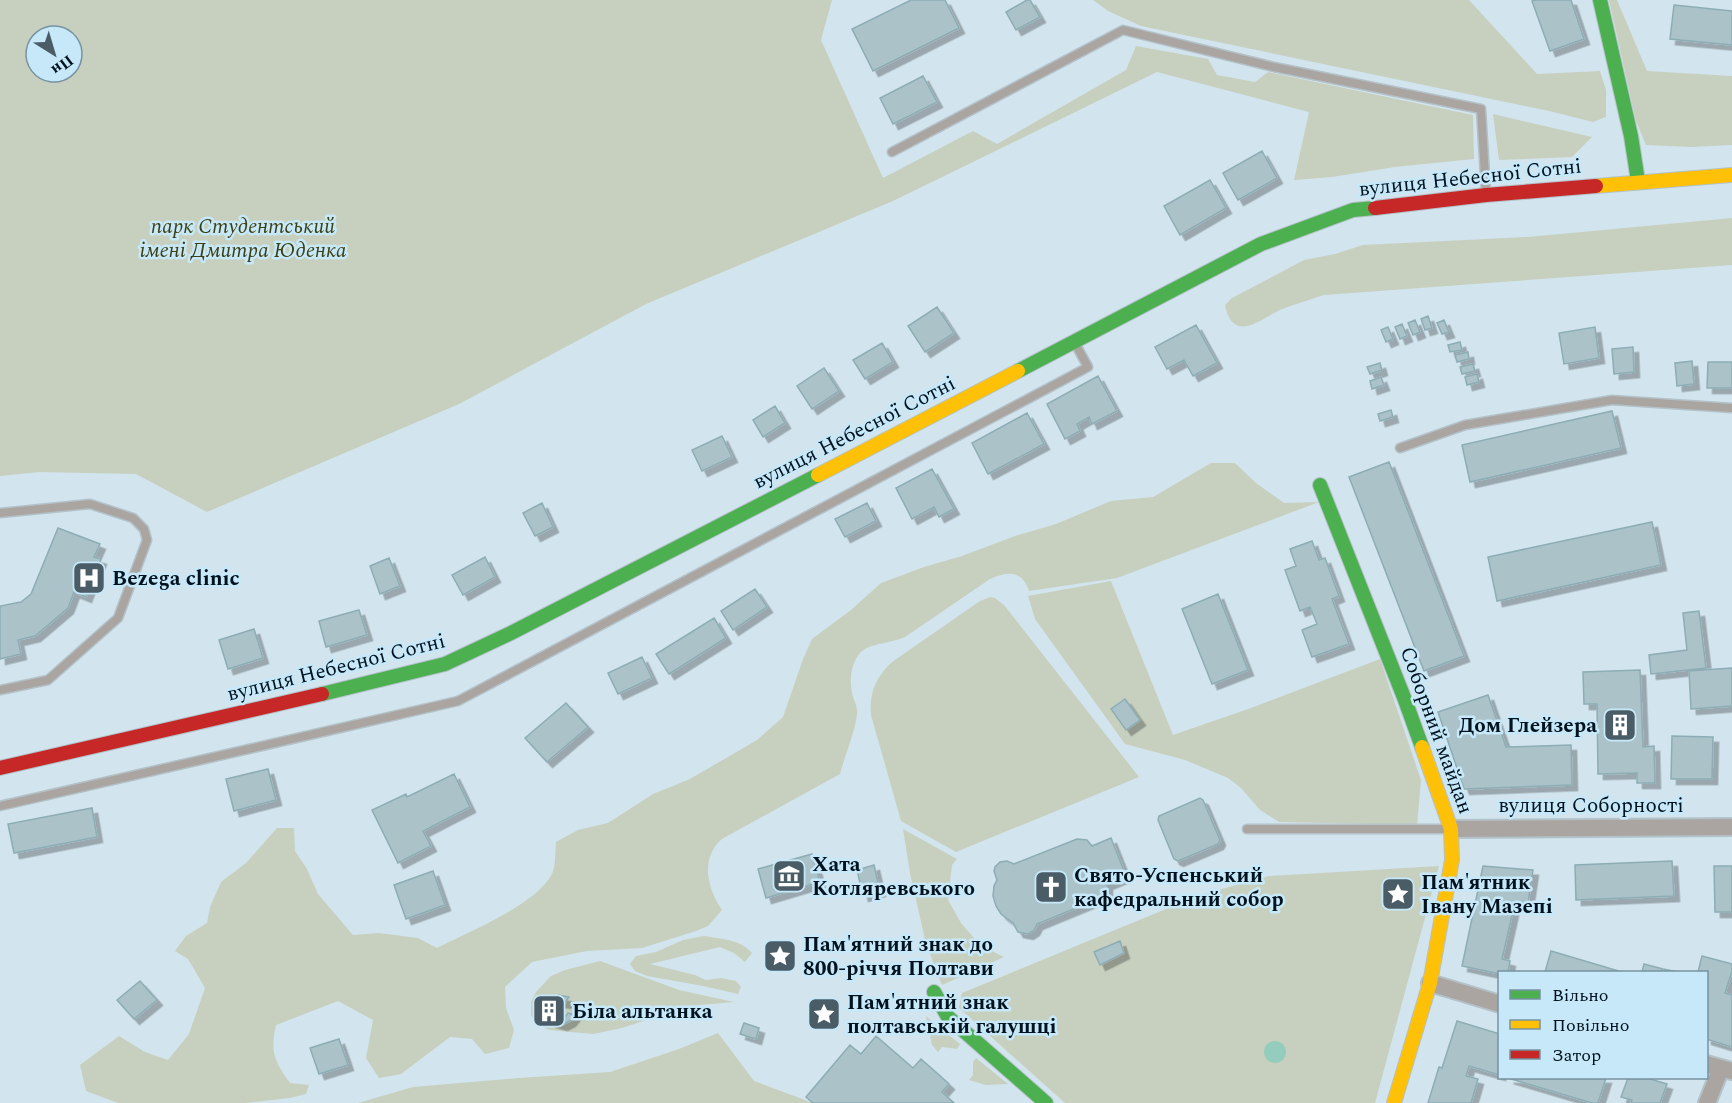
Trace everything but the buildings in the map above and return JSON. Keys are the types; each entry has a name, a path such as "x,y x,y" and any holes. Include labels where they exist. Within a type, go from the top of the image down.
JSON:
{"main road":[{"path":"1600,0 1636,158 1638,182"},
{"name":"вулиця Небесної Сотні","path":"0,768 312,697 445,664 511,633 1261,244 1353,210 1486,195 1732,175"},
{"name":"Соборний майдан","path":"1320,485 1405,700 1451,829 1452,860 1430,983 1394,1103"},
{"path":"934,992 948,1017 1046,1103"}],"street":[{"name":"вулиця Соборності","path":"1451,829 1732,827"},
{"path":"1430,983 1498,1003"},
{"path":"1707,1103 1720,1068"}],"lane":[{"path":"892,152 1123,30 1274,67 1481,109 1486,195"},
{"path":"0,806 458,701 1088,367 1075,342"},
{"path":"1400,447 1465,425 1612,400 1732,408"},
{"path":"0,513 90,504 133,518 144,529 147,540 118,618 48,680 0,690"},
{"path":"1247,829 1451,829"}],"green space":[{"name":"парк Студентський імені Дмитра Юденка","path":"0,0 832,0 821,40 883,178 973,131 997,144 1126,70 1136,46 1208,59 1217,75 1255,82 1268,72 1473,115 1474,159 1294,180 1309,112 1157,72 893,201 646,304 459,404 207,512 136,474 39,472 0,476"},
{"path":"1093,0 1469,0 1537,74 1600,71 1606,90 1606,117 1593,122 1141,26 1108,11"},
{"path":"1609,0 1617,0 1647,71 1732,76 1732,145 1691,147 1646,145 1636,121"},
{"path":"1493,114 1592,137 1572,157 1499,160"},
{"path":"1732,218 1732,265 1324,295 1280,310 1248,326 1234,324 1225,305 1232,298 1304,260 1335,254 1363,245 1528,237"},
{"path":"1211,463 1235,463 1256,483 1284,503 1319,502 1117,578 1029,591 1022,579 1014,574 997,576 905,637 865,649 857,657 851,673 857,715 840,774 722,839 715,847 708,864 708,873 713,892 722,910 708,926 642,948 587,951 532,962 505,987 506,1008 514,1030 509,1048 485,1054 472,1039 450,1037 401,1074 379,1078 366,1058 373,1020 338,1001 276,1025 273,1042 277,1062 290,1083 309,1085 306,1094 246,1103 118,1103 86,1091 80,1065 119,1036 145,1052 168,1060 189,1034 205,988 188,959 175,951 186,936 207,923 210,907 221,882 246,863 277,828 294,828 295,851 307,869 318,894 353,935 379,933 418,938 437,948 500,917 532,896 552,874 556,842 578,830 608,823 653,794 690,779 757,740 783,717 812,639 851,610 881,583 1056,524 1111,501 1153,497"},
{"path":"1111,581 1173,735 1380,659 1421,780 1417,825 1279,822 1260,810 1241,788 1228,778 1185,760 1125,744 1035,619 1028,596"},
{"path":"990,597 1004,605 1139,777 956,852 901,821 871,715 871,700 878,680 892,662 980,601"},
{"path":"903,829 957,859 952,865 948,900 961,923 980,945 1004,957 942,985 926,944"},
{"path":"1439,866 1375,1103 1065,1103 959,1008 962,993 1200,895 1269,876"},
{"path":"704,936 736,942 752,953 745,962 734,953 720,947 650,964 706,980 721,978 736,981 741,987 738,994 647,976 635,971 630,964 636,956 656,952 683,940"},
{"path":"600,961 679,990 734,1002 675,1007 650,1019 593,1034 549,1030 531,1016 531,1002 536,992 551,976"},
{"path":"926,1016 960,1044 957,1049 942,1047 938,1052 932,1045"},
{"path":"718,1033 754,1081 813,1103 358,1103 413,1087 610,1072 679,1049"},
{"path":"976,1058 1008,1084 986,1085 969,1080 973,1075 973,1062"}],"shaded area":[{"path":"1275,1041 1283,1044 1286,1052 1283,1060 1275,1063 1267,1060 1264,1052 1267,1044"}],"traffic: fast":[{"path":"1600,0 1631,136 1638,181"},
{"path":"1018,371 1261,244 1353,210 1375,208"},
{"path":"322,694 445,664 511,633 818,475"},
{"path":"1320,485 1422,747"},
{"path":"934,992 948,1017 1046,1103"}],"traffic: slow":[{"path":"1596,186 1732,175"},
{"path":"818,475 1018,371"},
{"path":"1394,1103 1430,983 1452,860 1451,829 1422,747"}],"traffic: jam":[{"path":"1375,208 1486,195 1596,186"},
{"path":"0,768 322,694"}],"place":[{"name":"Bezega clinic","path":"89,578"},
{"name":"Дом Глейзера","path":"1620,725"},
{"name":"Хата Котляревського","path":"789,876"},
{"name":"Свято-Успенський кафедральний собор","path":"1051,887"},
{"name":"Пам'ятник Івану Мазепі","path":"1398,894"},
{"name":"Пам'ятний знак до 800-річчя Полтави","path":"780,956"},
{"name":"Біла альтанка","path":"549,1011"},
{"name":"Пам'ятний знак полтавській галушці","path":"824,1014"}]}
